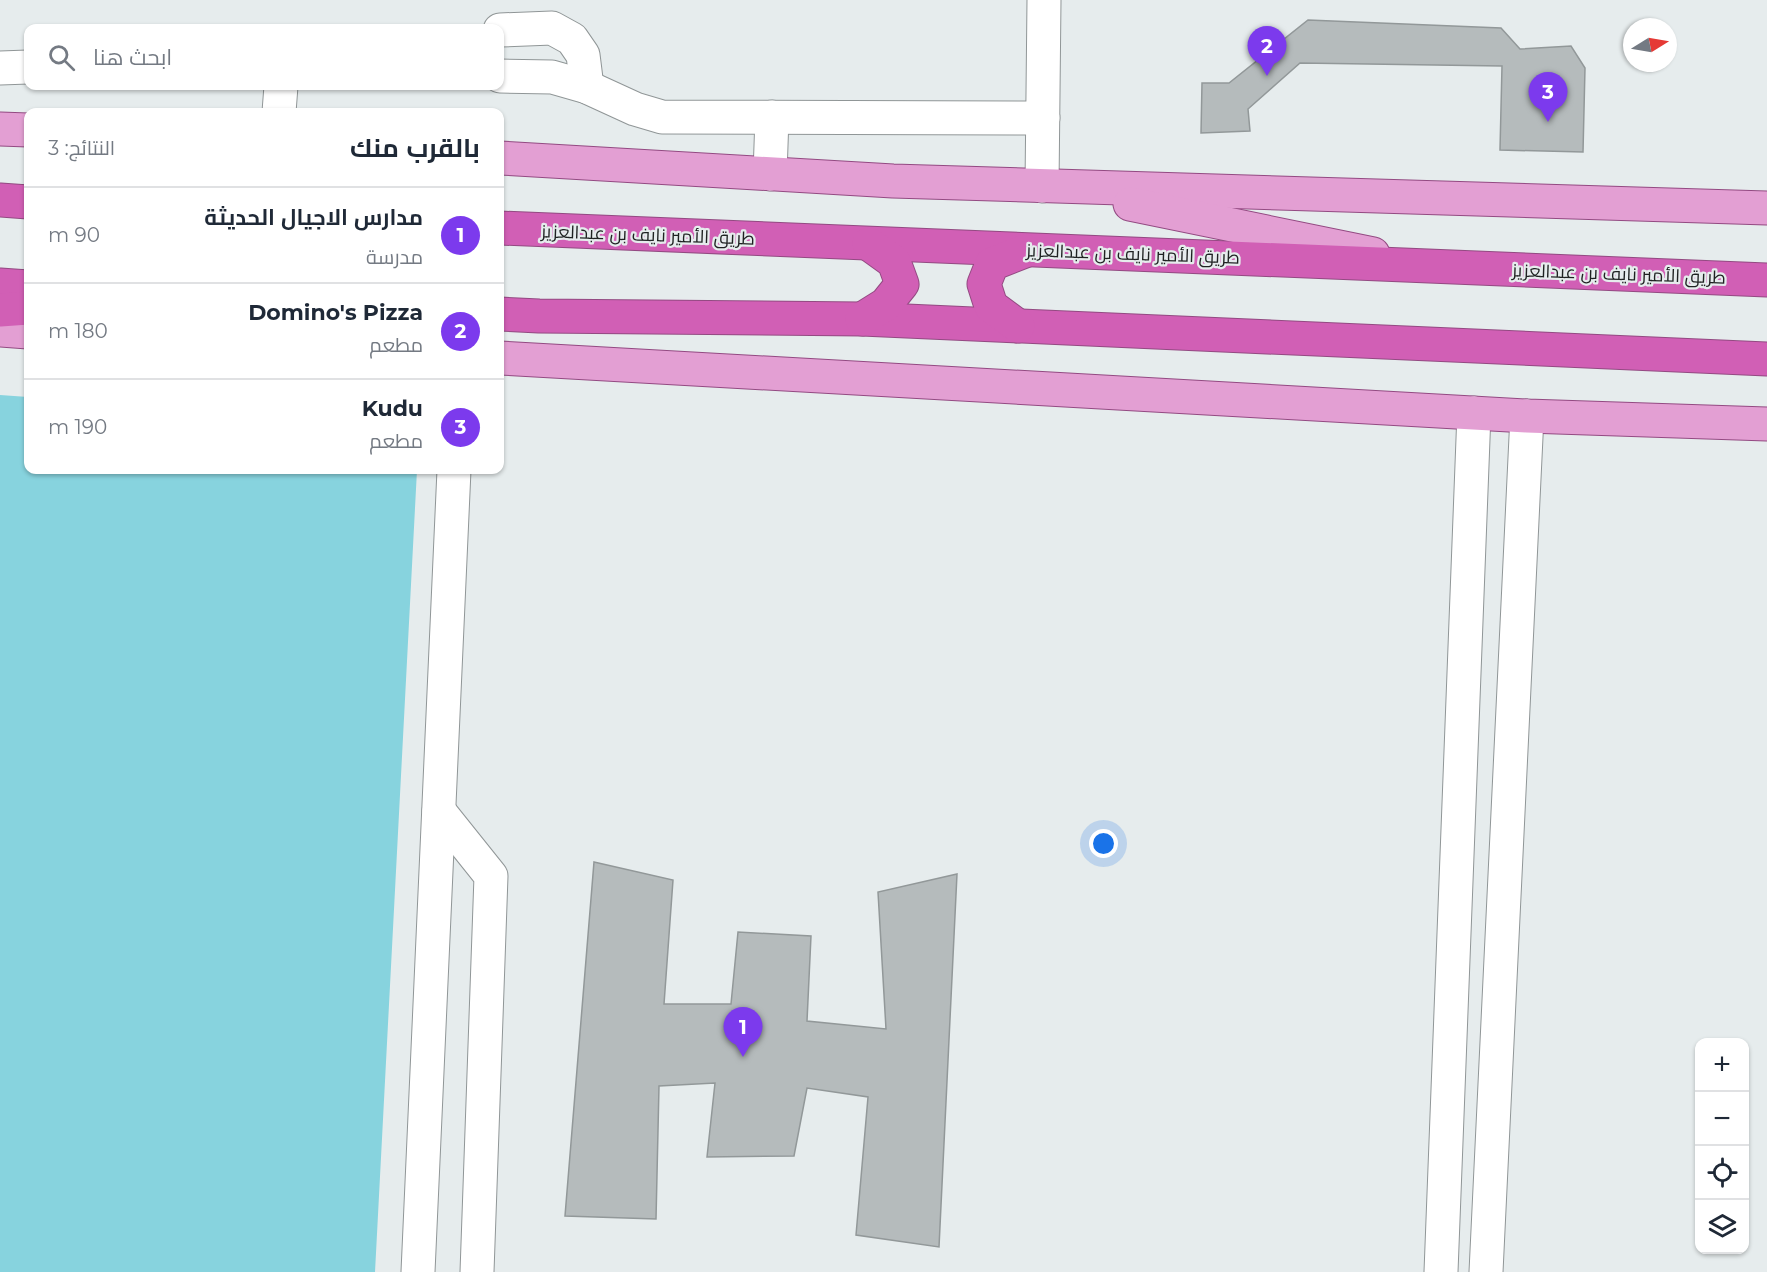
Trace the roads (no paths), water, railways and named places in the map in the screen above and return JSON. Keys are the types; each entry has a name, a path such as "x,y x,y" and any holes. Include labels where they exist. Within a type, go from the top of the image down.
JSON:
{"highway":[{"path":"0,200 24,202"},
{"name":"طريق الأمير نايف بن عبدالعزيز","path":"504,228 1767,280"},
{"path":"862,319 886,304 902,284 894,262 869,244"},
{"path":"1018,326 991,306 984,284 992,264 1027,250"},
{"path":"0,285 24,287"},
{"path":"0,310 24,308"},
{"path":"504,314 862,319 1767,359"}],"main road":[{"path":"0,129 24,130"},
{"path":"504,158 893,181 1767,207"},
{"path":"1042,186 1430,266"},
{"path":"0,330 24,332"},
{"path":"504,358 1527,416 1767,424"}],"street":[{"path":"1042,186 1044,0"},
{"path":"504,30 552,28 572,39 582,55 587,87"},
{"path":"0,68 24,67"},
{"path":"504,76 552,77 587,87 635,109 662,117 1042,118"},
{"path":"279,108 282,90"},
{"path":"770,174 772,117"},
{"path":"1441,1272 1474,413"},
{"path":"1486,1272 1527,416"},
{"path":"418,1272 454,474"},
{"path":"439,811 490,876 477,1272"}],"place":[{"name":"Domino's Pizza","path":"1267,76"},
{"name":"Kudu","path":"1548,122"},
{"name":"مدارس الاجيال الحديثة","path":"743,1057"}]}
